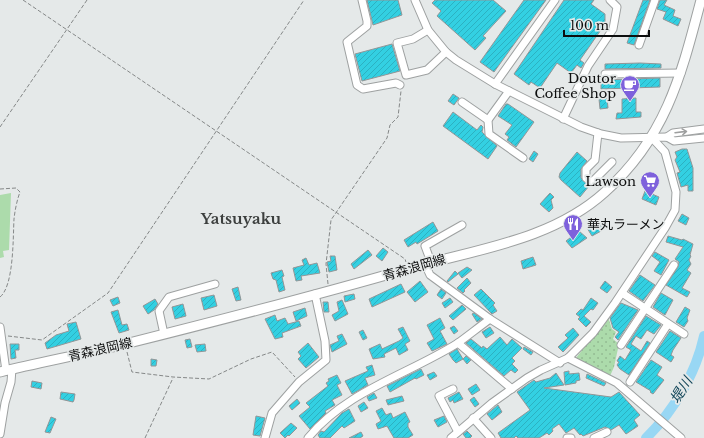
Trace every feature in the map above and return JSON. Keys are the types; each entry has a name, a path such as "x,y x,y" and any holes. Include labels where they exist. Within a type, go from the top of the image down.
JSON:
{"main road":[{"name":"青森浪岡線","path":"6,371 125,344 329,290 520,238 568,218 593,202 617,181 652,138 662,119 681,73 701,0"}],"street":[{"path":"362,0 367,26 347,42 357,85 363,89 396,83 400,85"},
{"path":"415,0 428,30 446,52 469,70 563,119 598,133 621,138 667,137 673,133 700,129"},
{"path":"495,84 555,0"},
{"path":"563,119 588,66 613,29 617,8 610,0"},
{"path":"639,45 655,0"},
{"path":"428,30 413,39 397,43 406,75 427,70 446,52"},
{"path":"605,74 681,73"},
{"path":"509,91 488,120 489,134 523,158"},
{"path":"462,102 488,120"},
{"path":"598,133 595,160 586,169 586,178 592,182 612,162"},
{"path":"667,137 674,141 701,138"},
{"path":"451,438 473,418 512,389 540,370 560,363 568,358 593,333 622,293 665,228 676,204 676,192 667,156 663,149 652,138"},
{"path":"462,225 425,246 430,275 490,319 560,363"},
{"path":"621,344 674,265"},
{"path":"164,334 159,311 170,297 215,284"},
{"path":"622,293 644,309 684,334"},
{"path":"265,438 269,418 272,413 299,382 326,360 325,340 314,294"},
{"path":"308,438 321,424 346,405 458,343 490,319"},
{"path":"630,382 668,324"},
{"path":"0,327 6,371 0,434"},
{"path":"458,343 512,389"},
{"path":"568,358 617,383 681,437"},
{"path":"453,389 439,396 458,432"},
{"path":"473,418 491,438"},
{"path":"594,438 607,432"}],"path":[{"path":"23,0 405,259 409,268"},
{"path":"0,127 86,0"},
{"path":"2,335 42,340 108,293 304,0"},
{"path":"329,290 326,279 326,264 329,228 336,212 387,138 390,124 398,117 402,94 400,85"},
{"path":"0,189 16,188 20,192 14,218 12,261 6,291 0,297"},
{"path":"125,344 132,372 173,377 216,378 251,359 272,352 299,382"},
{"path":"145,438 173,377"}],"green space":[{"path":"11,193 9,250 3,251 4,257 0,258 0,195"},
{"path":"608,317 612,329 616,332 613,339 619,344 614,367 610,376 576,358"}],"building":[{"path":"367,0 398,0 402,15 373,25"},
{"path":"435,0 493,0 506,11 483,36 486,38 475,50 437,16 441,11 432,3"},
{"path":"524,0 546,0 494,72 480,62"},
{"path":"564,0 594,0 591,4 605,14 605,24 580,60 584,63 581,68 577,65 571,73 557,63 540,88 531,82 529,85 514,74"},
{"path":"643,0 650,0 634,45 627,43"},
{"path":"660,0 667,0 664,5 675,10 673,16 681,19 678,26 663,19 666,12 657,9"},
{"path":"392,44 400,71 362,81 355,54"},
{"path":"605,64 661,64 661,68 605,69"},
{"path":"660,78 660,87 601,89 601,80"},
{"path":"453,94 459,98 454,105 448,101"},
{"path":"607,98 608,108 600,109 599,99"},
{"path":"636,98 636,112 641,112 641,117 616,119 617,113 622,113 622,99"},
{"path":"506,104 534,122 516,147 507,140 509,137 505,134 512,125 498,116"},
{"path":"453,112 477,130 481,125 483,127 482,132 497,146 488,159 443,126"},
{"path":"682,149 687,149 693,168 693,191 688,191 688,185 681,187 677,173 680,172 675,160 677,157 675,152"},
{"path":"534,151 538,154 533,162 529,159"},
{"path":"577,152 587,161 581,169 581,178 589,186 580,197 559,177 560,173"},
{"name":"Lawson","path":"645,191 659,197 656,205 642,199"},
{"path":"550,193 554,197 551,200 553,208 549,212 540,204"},
{"path":"682,214 689,218 686,225 678,221"},
{"path":"598,221 603,230 592,236 587,228"},
{"path":"433,222 438,231 417,244 416,242 408,247 404,240"},
{"path":"579,231 587,238 572,248 566,241"},
{"path":"668,236 683,239 693,244 689,260 691,264 687,270 691,273 682,288 690,292 687,297 666,285 678,267 679,262 675,259 683,247 666,242"},
{"path":"383,248 388,252 382,261 376,256"},
{"path":"368,250 372,255 354,269 351,264"},
{"path":"655,252 669,260 661,275 654,271 660,262 652,256"},
{"path":"330,256 335,256 337,270 329,272 327,262 331,261"},
{"path":"533,257 536,265 523,269 521,261"},
{"path":"306,258 309,265 317,263 320,273 301,276 302,280 296,281 293,268 304,265 302,260"},
{"path":"467,267 472,270 462,278 458,273"},
{"path":"282,270 285,290 279,292 276,280 273,279 271,273"},
{"path":"455,271 458,274 448,282 447,281"},
{"path":"640,275 655,285 643,301 629,291"},
{"path":"467,278 471,283 463,293 457,288"},
{"path":"420,281 428,292 415,302 407,292"},
{"path":"605,281 612,287 607,293 600,288"},
{"path":"401,284 405,292 372,307 369,299"},
{"path":"238,287 241,300 236,301 232,289"},
{"path":"441,289 446,293 442,299 437,295"},
{"path":"481,289 495,303 493,305 497,311 492,314 474,295"},
{"path":"661,293 673,300 665,315 653,307"},
{"path":"354,294 355,299 345,302 344,296"},
{"path":"214,295 217,306 204,310 201,298"},
{"path":"118,297 120,303 113,306 110,300"},
{"path":"450,298 453,302 445,308 442,303"},
{"path":"591,298 598,303 593,310 591,309 584,316 591,322 586,327 578,319 580,317 576,314 581,309 583,310"},
{"path":"155,299 158,304 154,310 148,314 143,306"},
{"path":"342,300 348,314 335,321 332,315 339,311 337,302"},
{"path":"323,302 328,302 329,312 324,312"},
{"path":"621,303 638,310 618,340 615,337 619,332 613,328 610,318"},
{"path":"183,304 186,316 175,319 172,307"},
{"path":"462,305 466,309 453,320 449,316"},
{"path":"685,307 690,310 687,318 688,321 684,327 676,322"},
{"path":"305,308 307,316 296,321 293,312"},
{"path":"118,310 122,325 127,324 129,330 119,333 111,312"},
{"path":"474,313 482,319 477,322 472,314"},
{"path":"275,315 277,321 285,318 288,324 299,321 301,326 282,333 283,337 275,339 265,319"},
{"path":"646,316 661,325 654,334 647,330 641,339 636,336 631,344 641,351 647,341 650,343 629,375 620,369 617,365 619,362 617,361 620,356 625,360 631,350 626,347"},
{"path":"440,318 445,328 440,331 447,344 432,351 427,343 434,339 427,325"},
{"path":"76,322 81,339 47,349 45,343 56,335 69,331 67,324"},
{"path":"454,326 458,331 454,334 450,328"},
{"path":"403,327 410,341 405,344 408,350 399,355 396,348 384,354 385,357 373,359 369,349 380,344 382,349 399,341 403,338 398,329"},
{"path":"490,327 494,333 486,338 482,332"},
{"path":"573,328 579,335 563,352 558,347 568,338 565,335"},
{"path":"363,330 367,338 363,340 359,332"},
{"path":"670,331 681,338 673,350 671,355 674,357 671,362 656,352"},
{"path":"342,334 347,344 332,352 330,345 339,341 337,336"},
{"path":"500,337 507,345 512,339 522,348 512,358 515,361 512,364 518,370 515,373 511,370 504,376 466,343 471,339 482,348 483,346 487,349"},
{"path":"190,339 192,347 187,348 185,340"},
{"path":"308,343 319,357 306,368 298,359 301,356 298,352"},
{"path":"10,344 19,344 19,350 15,350 16,358 11,359"},
{"path":"205,344 206,351 197,352 195,345"},
{"path":"524,347 533,352 531,355 523,349"},
{"path":"457,349 463,359 456,363 449,354"},
{"path":"466,356 471,360 467,364 463,359"},
{"path":"151,359 157,360 156,366 151,366"},
{"path":"651,360 662,367 657,375 664,380 653,394 650,392 651,391 636,382"},
{"path":"372,365 375,375 365,378 368,385 352,394 345,381 368,371 366,367"},
{"path":"421,369 424,375 416,379 415,378 390,392 387,386"},
{"path":"569,371 569,374 579,373 580,380 576,381 576,383 565,385 564,372"},
{"path":"434,372 437,376 430,380 427,375"},
{"path":"556,373 564,385 544,388 611,397 619,392 640,415 634,420 638,426 626,434 619,425 611,430 605,427 583,436 581,434 580,435 574,428 566,433 559,424 552,429 553,431 549,435 547,433 539,438 518,438 516,436 514,438 501,438 498,433 530,410 517,392 534,380 536,382 550,378"},
{"path":"587,374 606,383 604,386 586,378"},
{"path":"337,375 341,383 337,385 342,395 332,400 335,405 325,411 326,413 310,429 299,416 310,407 306,403 328,386 326,383 329,381 328,379"},
{"path":"32,381 42,383 41,389 31,387"},
{"path":"476,384 480,390 472,395 468,389"},
{"path":"61,392 75,394 73,402 60,399"},
{"path":"459,392 463,399 454,403 453,400 450,402 448,398"},
{"path":"374,393 377,398 369,401 367,397"},
{"path":"402,396 404,401 388,405 386,400"},
{"path":"474,397 479,404 475,407 470,400"},
{"path":"297,399 300,403 292,410 289,406"},
{"path":"364,402 368,408 361,412 358,406"},
{"path":"498,405 502,412 492,420 487,414"},
{"path":"382,408 386,415 391,413 393,418 405,412 410,422 408,423 408,427 413,435 408,438 394,438 387,426 378,429 376,424 381,421 376,411"},
{"path":"349,409 355,421 344,428 342,426 330,438 320,438 318,435 321,431 324,432 342,413"},
{"path":"256,416 265,418 260,436 253,435"},
{"path":"444,416 447,422 438,427 434,420"},
{"path":"51,417 56,419 50,433 45,432"},
{"path":"291,423 297,428 285,438 280,433"},
{"path":"467,431 472,436 470,438 466,438 463,434"},
{"path":"361,432 363,436 360,438 349,438"}],"waterway":[{"name":"堤川","path":"646,438 675,404 696,364 704,336"}],"place":[{"name":"Doutor Coffee Shop","path":"630,102"},
{"name":"Lawson","path":"650,198"},
{"name":"華丸ラーメン","path":"573,241"}],"district":[{"name":"Yatsuyaku","path":"241,219"}]}
